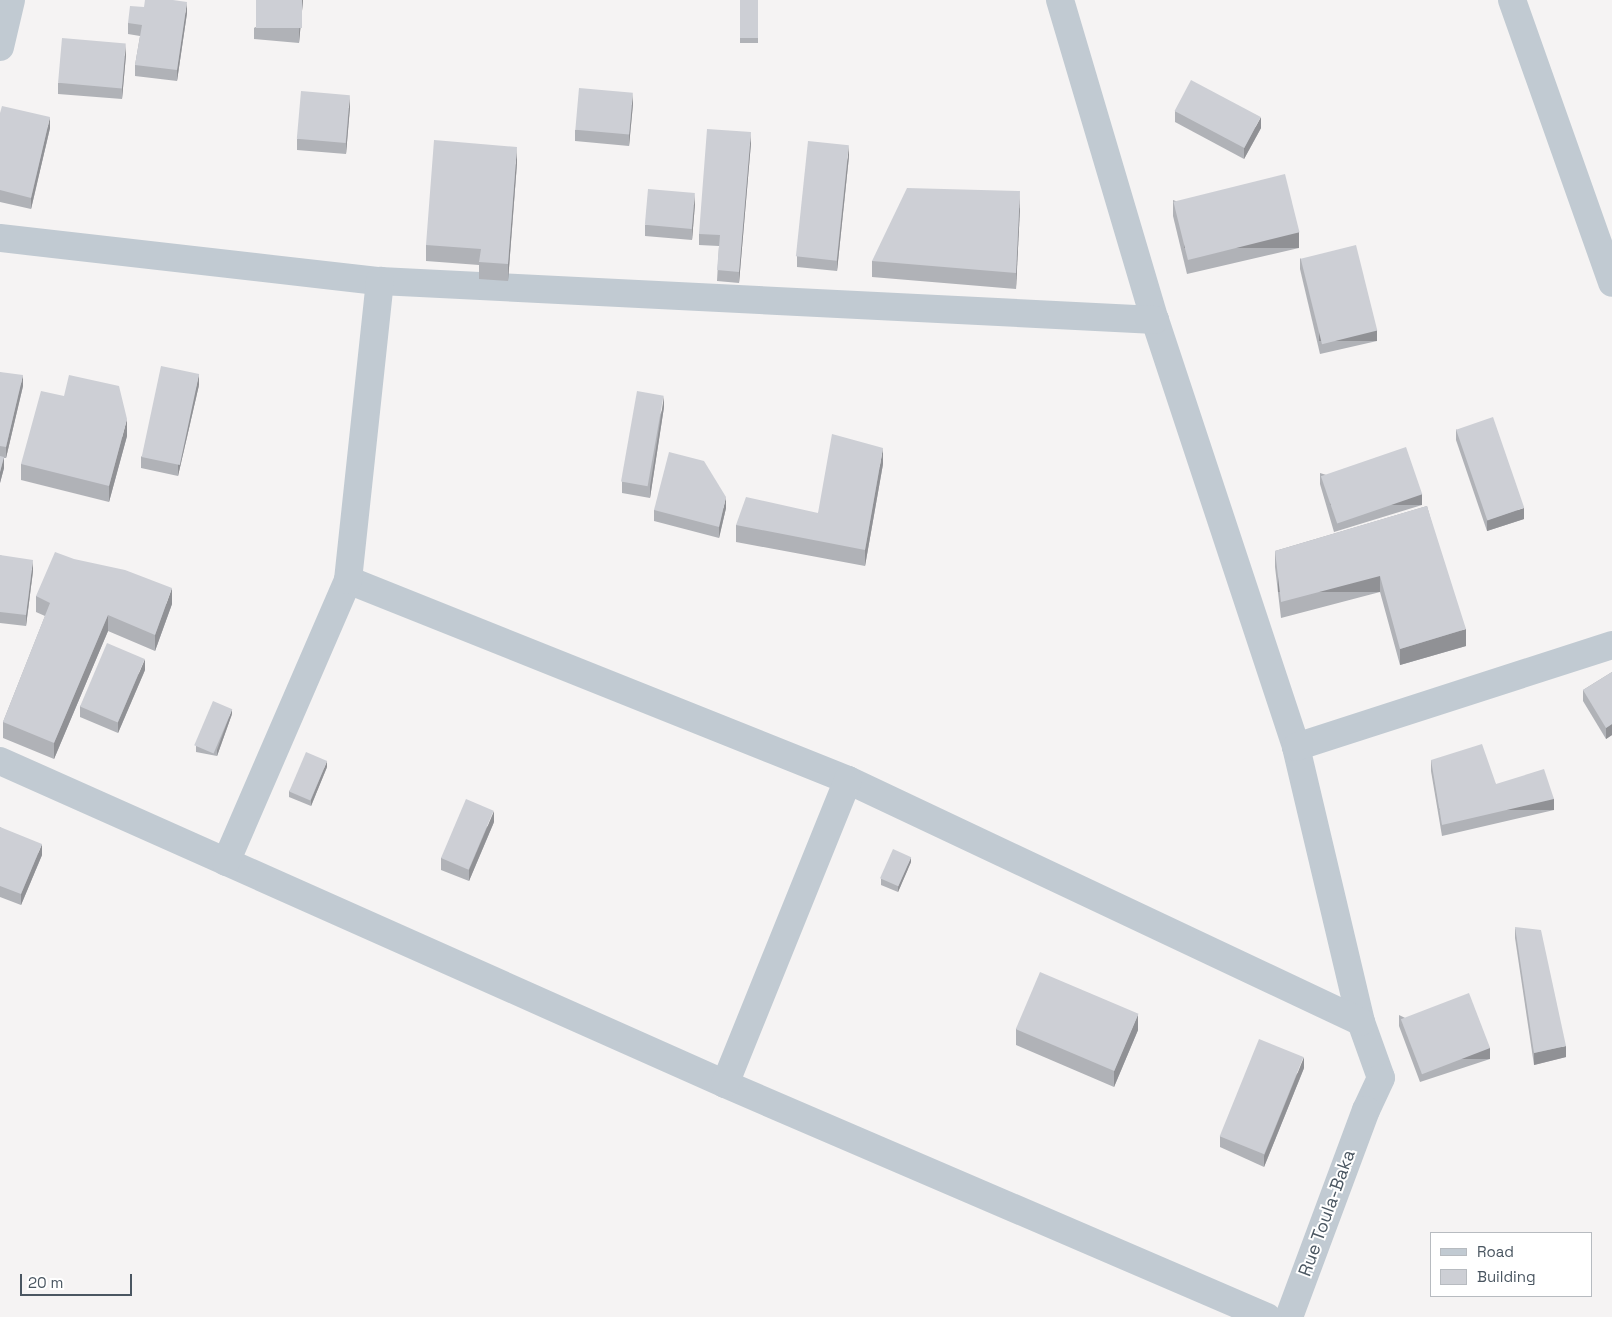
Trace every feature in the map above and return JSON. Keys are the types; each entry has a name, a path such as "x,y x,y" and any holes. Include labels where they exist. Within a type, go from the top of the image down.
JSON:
{"street":[{"path":"0,47 11,0"},
{"name":"Rue Toula-Baka","path":"1060,0 1156,320 1296,748 1361,1022 1381,1078 1366,1110 1289,1317"},
{"path":"1512,0 1612,283"},
{"path":"0,238 380,281 1156,320"},
{"path":"226,862 348,580 380,281"},
{"path":"348,580 848,780 1361,1022"},
{"path":"1296,748 1612,645"},
{"path":"0,761 725,1084 1267,1317"},
{"path":"725,1084 848,780"}],"building":[{"path":"145,0 187,2 177,70 135,65 142,25 128,23 130,6 144,7"},
{"path":"256,0 302,0 302,28 256,28"},
{"path":"740,0 758,0 758,38 740,38"},
{"path":"62,38 126,44 122,88 58,83"},
{"path":"1191,80 1261,117 1244,148 1175,111"},
{"path":"579,88 633,93 629,135 575,130"},
{"path":"301,91 350,95 346,143 297,139"},
{"path":"2,106 50,117 31,198 0,190 0,113"},
{"path":"707,129 751,132 739,272 717,270 720,235 699,234"},
{"path":"434,140 517,147 508,264 479,262 481,249 426,245"},
{"path":"808,141 849,145 837,261 796,256"},
{"path":"1285,174 1300,232 1188,260 1173,202"},
{"path":"907,188 1020,191 1016,273 872,261"},
{"path":"648,189 695,193 692,229 645,225"},
{"path":"1356,245 1377,330 1322,344 1301,259"},
{"path":"161,366 199,374 180,465 142,457"},
{"path":"0,372 23,375 6,447 0,446"},
{"path":"69,375 119,386 127,419 109,486 21,464 41,391 64,396"},
{"path":"637,391 664,396 648,486 621,482"},
{"path":"1493,417 1524,508 1487,520 1456,430"},
{"path":"832,434 883,448 865,550 736,525 746,497 818,513"},
{"path":"1406,447 1422,494 1337,524 1321,476"},
{"path":"669,452 704,461 726,497 719,527 654,510"},
{"path":"0,456 4,457 0,472"},
{"path":"1427,506 1466,629 1400,649 1380,576 1281,602 1275,551"},
{"path":"55,552 74,559 125,570 172,588 155,635 108,615 54,743 3,722 50,603 36,596"},
{"path":"0,555 33,560 26,615 0,612"},
{"path":"107,643 145,659 118,723 80,707"},
{"path":"1612,672 1612,724 1606,728 1583,690"},
{"path":"213,701 232,709 214,753 194,745"},
{"path":"1482,744 1496,784 1544,769 1554,799 1442,825 1431,760"},
{"path":"306,752 327,761 310,801 289,792"},
{"path":"466,799 494,811 469,870 441,858"},
{"path":"0,827 42,844 21,894 0,886"},
{"path":"893,849 911,857 898,886 880,878"},
{"path":"1515,927 1541,930 1566,1046 1534,1053"},
{"path":"1040,972 1138,1014 1114,1071 1016,1029"},
{"path":"1469,993 1490,1048 1422,1074 1401,1019"},
{"path":"1259,1039 1304,1057 1264,1154 1220,1136"}]}
